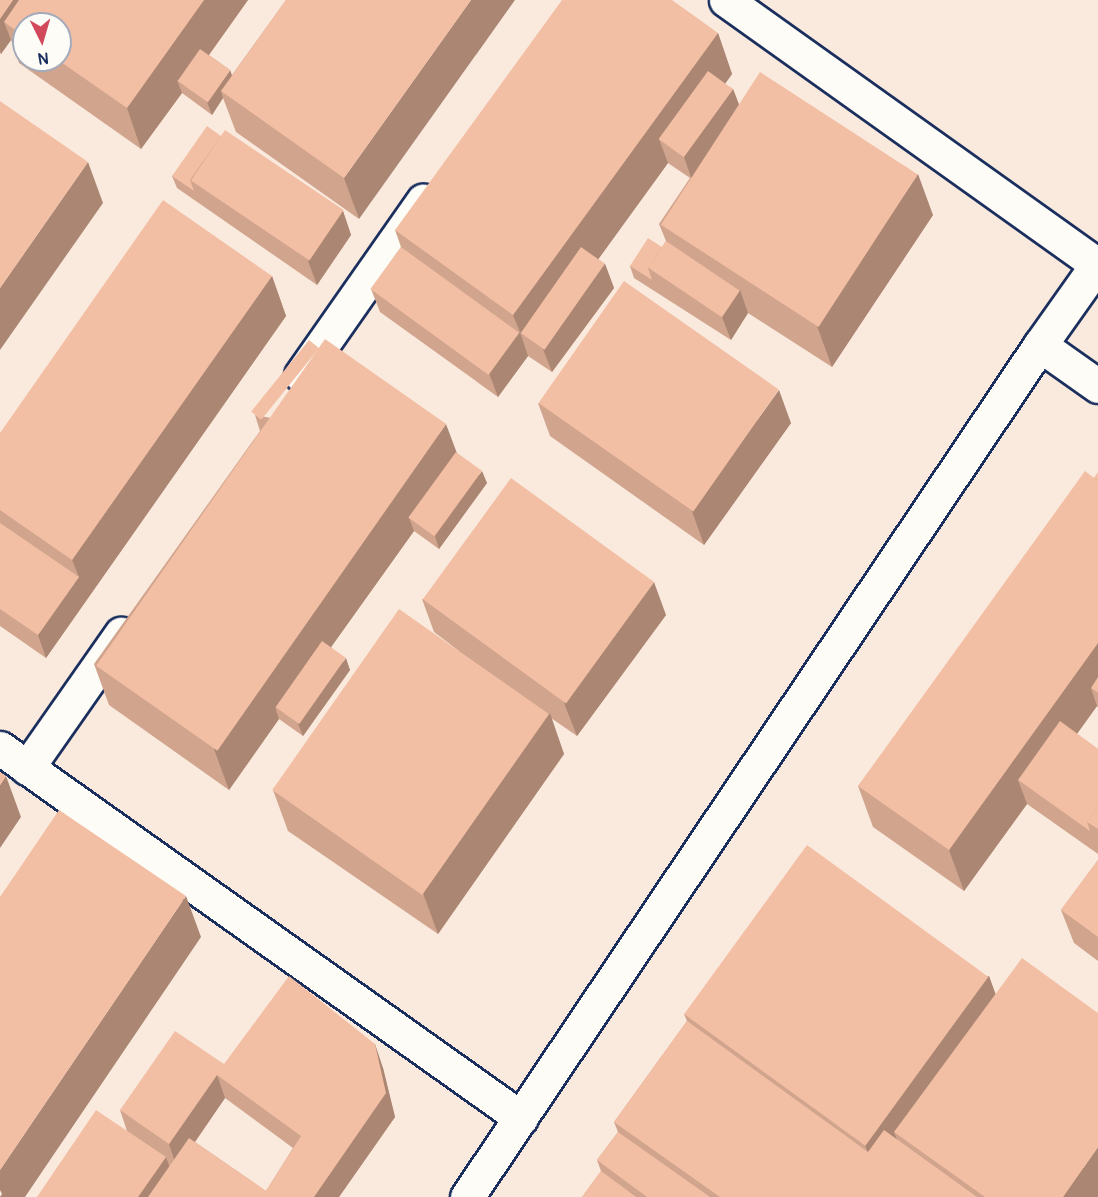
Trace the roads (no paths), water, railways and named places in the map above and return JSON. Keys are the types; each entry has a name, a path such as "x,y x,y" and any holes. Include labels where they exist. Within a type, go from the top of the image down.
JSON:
{"street":[{"path":"467,1197 1040,345 1097,264 726,0"},
{"path":"285,399 441,175"},
{"path":"1040,345 1098,386"},
{"path":"27,768 136,612"},
{"path":"0,748 521,1118"}]}
